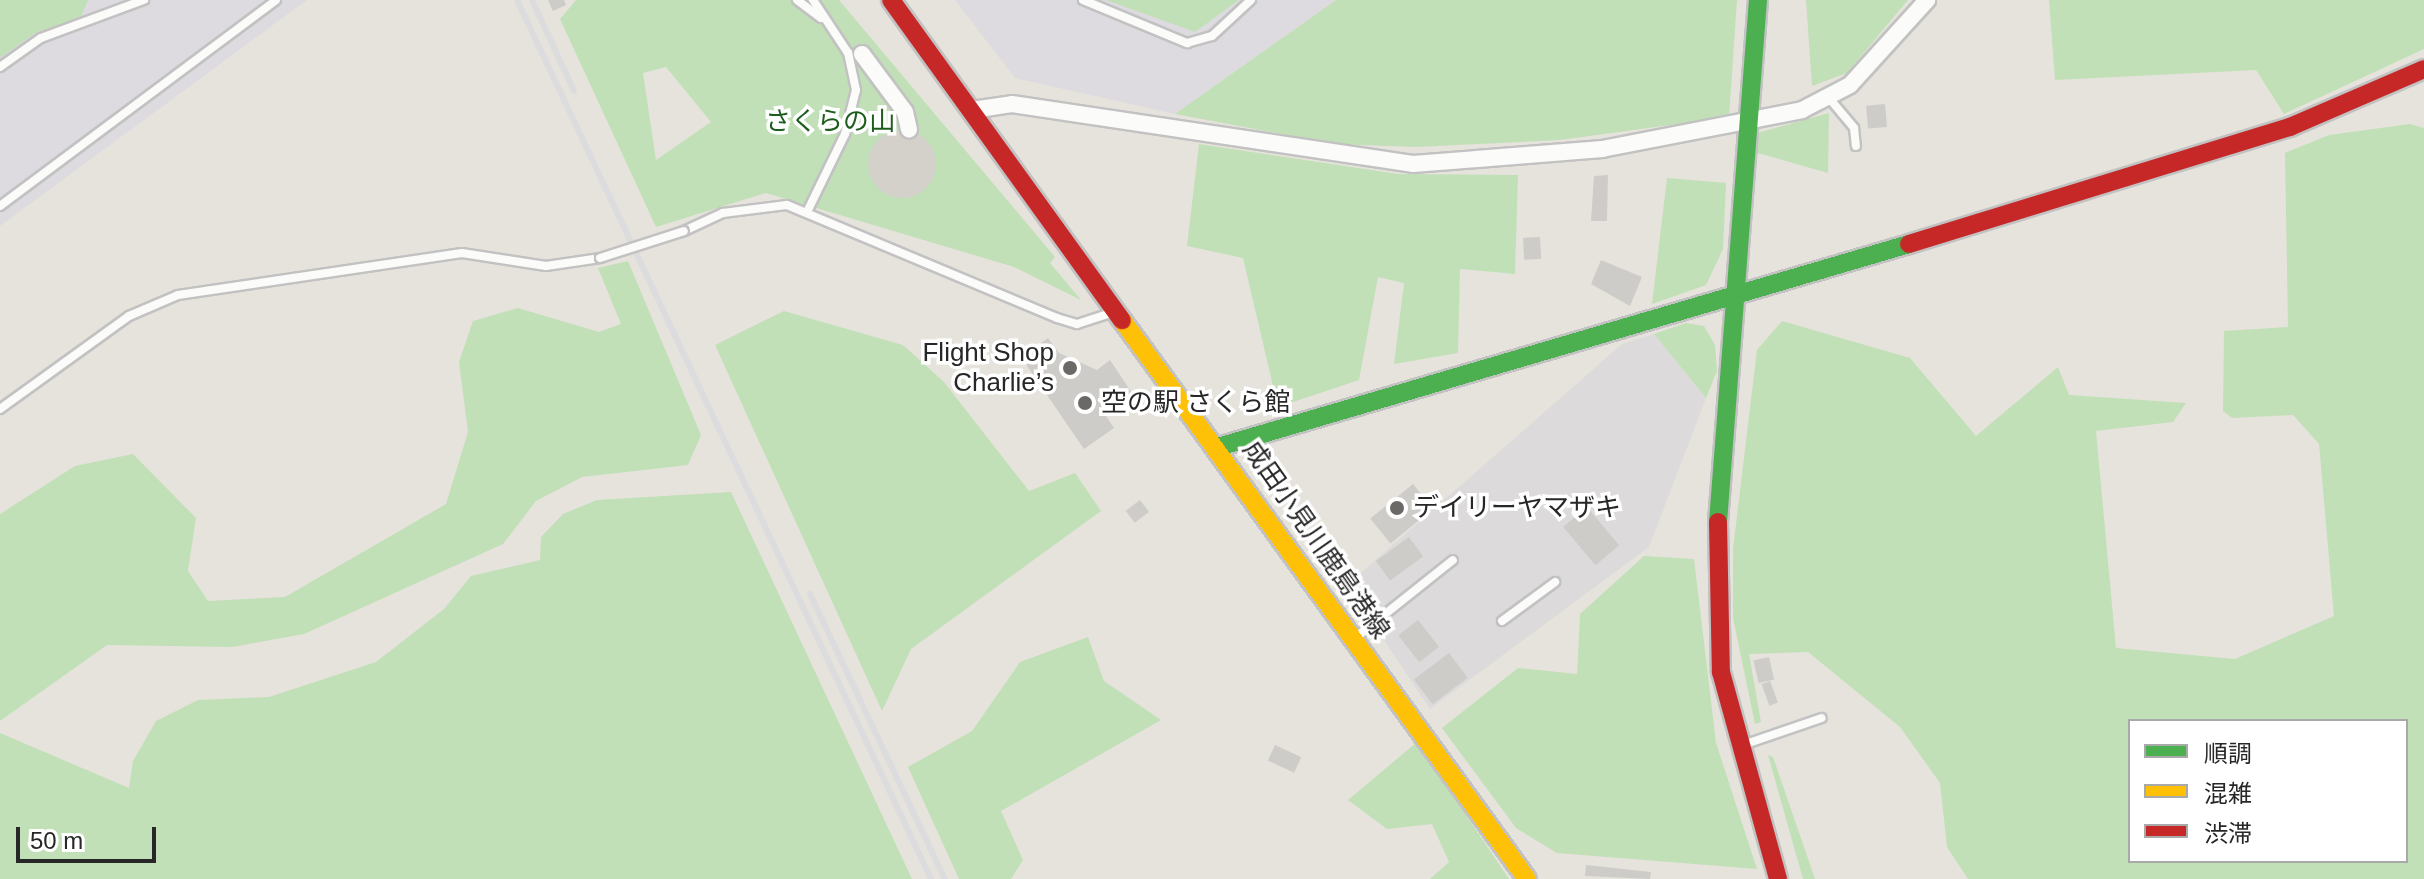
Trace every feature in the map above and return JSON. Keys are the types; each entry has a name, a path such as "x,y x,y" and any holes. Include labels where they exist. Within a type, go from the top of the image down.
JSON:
{"street":[{"name":"成田小見川鹿島港線","path":"891,0 1218,447 1527,879"},
{"path":"1758,0 1743,126 1715,623 1742,745 1778,879"},
{"path":"972,110 1012,104 1413,164 1602,149 1743,126 1829,98 1897,41 1927,0"},
{"path":"862,54 905,112 909,130"},
{"path":"1218,447 2173,166 2290,127 2424,69"}],"lane":[{"path":"0,67 41,38 120,4 144,0"},
{"path":"0,206 276,0"},
{"path":"797,0 825,20"},
{"path":"807,212 855,98 848,53 813,0"},
{"path":"1083,0 1187,43 1212,36 1251,0"},
{"path":"1829,98 1854,128 1856,146"},
{"path":"0,409 129,316 178,295 462,253 546,266 600,258 757,204 807,212 1077,324 1117,310"},
{"path":"1354,638 1453,560"},
{"path":"1502,621 1555,582"},
{"path":"1742,745 1822,718"}],"shaded area":[{"path":"0,0 307,0 0,226"},
{"path":"955,0 1336,0 1175,114 1015,78"},
{"path":"895,130 909,130 921,135 931,145 936,164 931,183 921,193 909,198 895,198 883,193 873,183 868,171 868,157 873,145 883,135"},
{"path":"1654,334 1706,398 1649,547 1430,709 1347,585 1622,344"}],"green space":[{"path":"0,0 88,0 81,17 35,33 0,58"},
{"name":"さくらの山","path":"576,0 839,0 1055,257 1050,263 1081,300 1014,267 766,193 656,227 560,19","holes":["666,67 711,122 656,160 643,73"]},
{"path":"1106,0 1239,0 1195,32"},
{"path":"1336,0 1737,0 1729,117 1560,140 1415,147 1335,144 1175,114"},
{"path":"1806,0 1908,0 1847,73 1812,86"},
{"path":"2049,0 2424,0 2424,49 2284,114 2256,70 2055,80"},
{"path":"1829,113 1828,173 1751,151 1754,134"},
{"path":"2410,124 2424,128 2424,879 1968,879 1947,847 1940,783 1900,727 1808,652 1749,654 1761,722 1755,724 1733,618 1733,549 1757,350 1782,321 1910,358 1976,436 2058,367 2069,395 2186,403 2173,422 2096,431 2116,648 2235,659 2334,616 2319,444 2293,415 2232,418 2223,411 2224,331 2288,327 2285,153 2329,135"},
{"path":"1199,144 1398,174 1518,175 1515,274 1460,269 1458,353 1394,364 1404,283 1378,277 1359,380 1278,407 1243,258 1187,246"},
{"path":"1667,178 1726,183 1723,249 1706,285 1652,304"},
{"path":"628,261 701,435 688,465 582,477 536,501 503,544 304,634 232,647 107,645 0,721 0,514 75,466 133,454 196,518 188,571 208,601 285,597 446,504 468,432 459,362 473,321 518,308 599,332 621,324 598,268"},
{"path":"784,311 903,345 944,382 1029,491 1075,473 1101,511 911,649 882,711 715,345"},
{"path":"1686,323 1704,326 1715,345 1717,371 1706,398 1654,334"},
{"path":"731,492 912,879 0,879 0,733 129,788 133,761 156,721 198,700 269,697 376,662 444,609 471,576 540,560 541,537 563,514 597,500"},
{"path":"1644,556 1694,559 1716,743 1757,869 1557,853 1516,828 1442,728 1518,668 1577,674 1580,614"},
{"path":"1088,637 1104,681 1161,720 1001,811 1023,860 1011,879 959,879 908,767 972,731 1020,662"},
{"path":"1417,742 1509,879 1430,879 1449,862 1432,824 1387,829 1348,800"},
{"path":"1768,755 1773,757 1815,879 1803,879"}],"building":[{"path":"548,0 564,0 566,5 553,11"},
{"path":"1885,104 1887,127 1868,129 1866,106"},
{"path":"1608,175 1607,221 1591,221 1594,176"},
{"path":"1540,237 1541,259 1524,260 1523,238"},
{"path":"1601,260 1642,277 1630,306 1591,284"},
{"name":"空の駅 さくら館","path":"1048,338 1059,353 1097,370 1110,360 1132,393 1104,413 1114,428 1084,449 1021,357"},
{"path":"1413,484 1433,509 1390,543 1370,519"},
{"path":"1140,500 1149,512 1135,523 1126,511"},
{"path":"1587,507 1619,545 1595,565 1563,527"},
{"path":"1409,537 1423,556 1390,581 1376,561"},
{"path":"1418,620 1439,647 1419,662 1398,635"},
{"path":"1449,653 1468,678 1433,704 1414,679"},
{"path":"1769,657 1774,679 1759,683 1753,661"},
{"path":"1770,681 1778,703 1769,706 1762,684"},
{"path":"1275,745 1301,757 1294,773 1268,760"},
{"path":"1586,865 1651,872 1650,879 1585,876"}],"railway":[{"path":"517,0 931,879"},
{"path":"532,0 574,91"},
{"path":"810,594 945,879"}],"traffic: fast":[{"path":"1718,522 1758,0"},
{"path":"1218,447 1909,244"}],"traffic: slow":[{"path":"1122,320 1527,879"}],"traffic: jam":[{"path":"891,0 1122,320"},
{"path":"1909,244 2290,127 2424,69"},
{"path":"1718,522 1721,672 1778,879"}],"place":[{"name":"Flight Shop Charlie’s","path":"1070,368"},
{"name":"空の駅 さくら館","path":"1085,403"},
{"name":"デイリーヤマザキ","path":"1397,508"}]}
